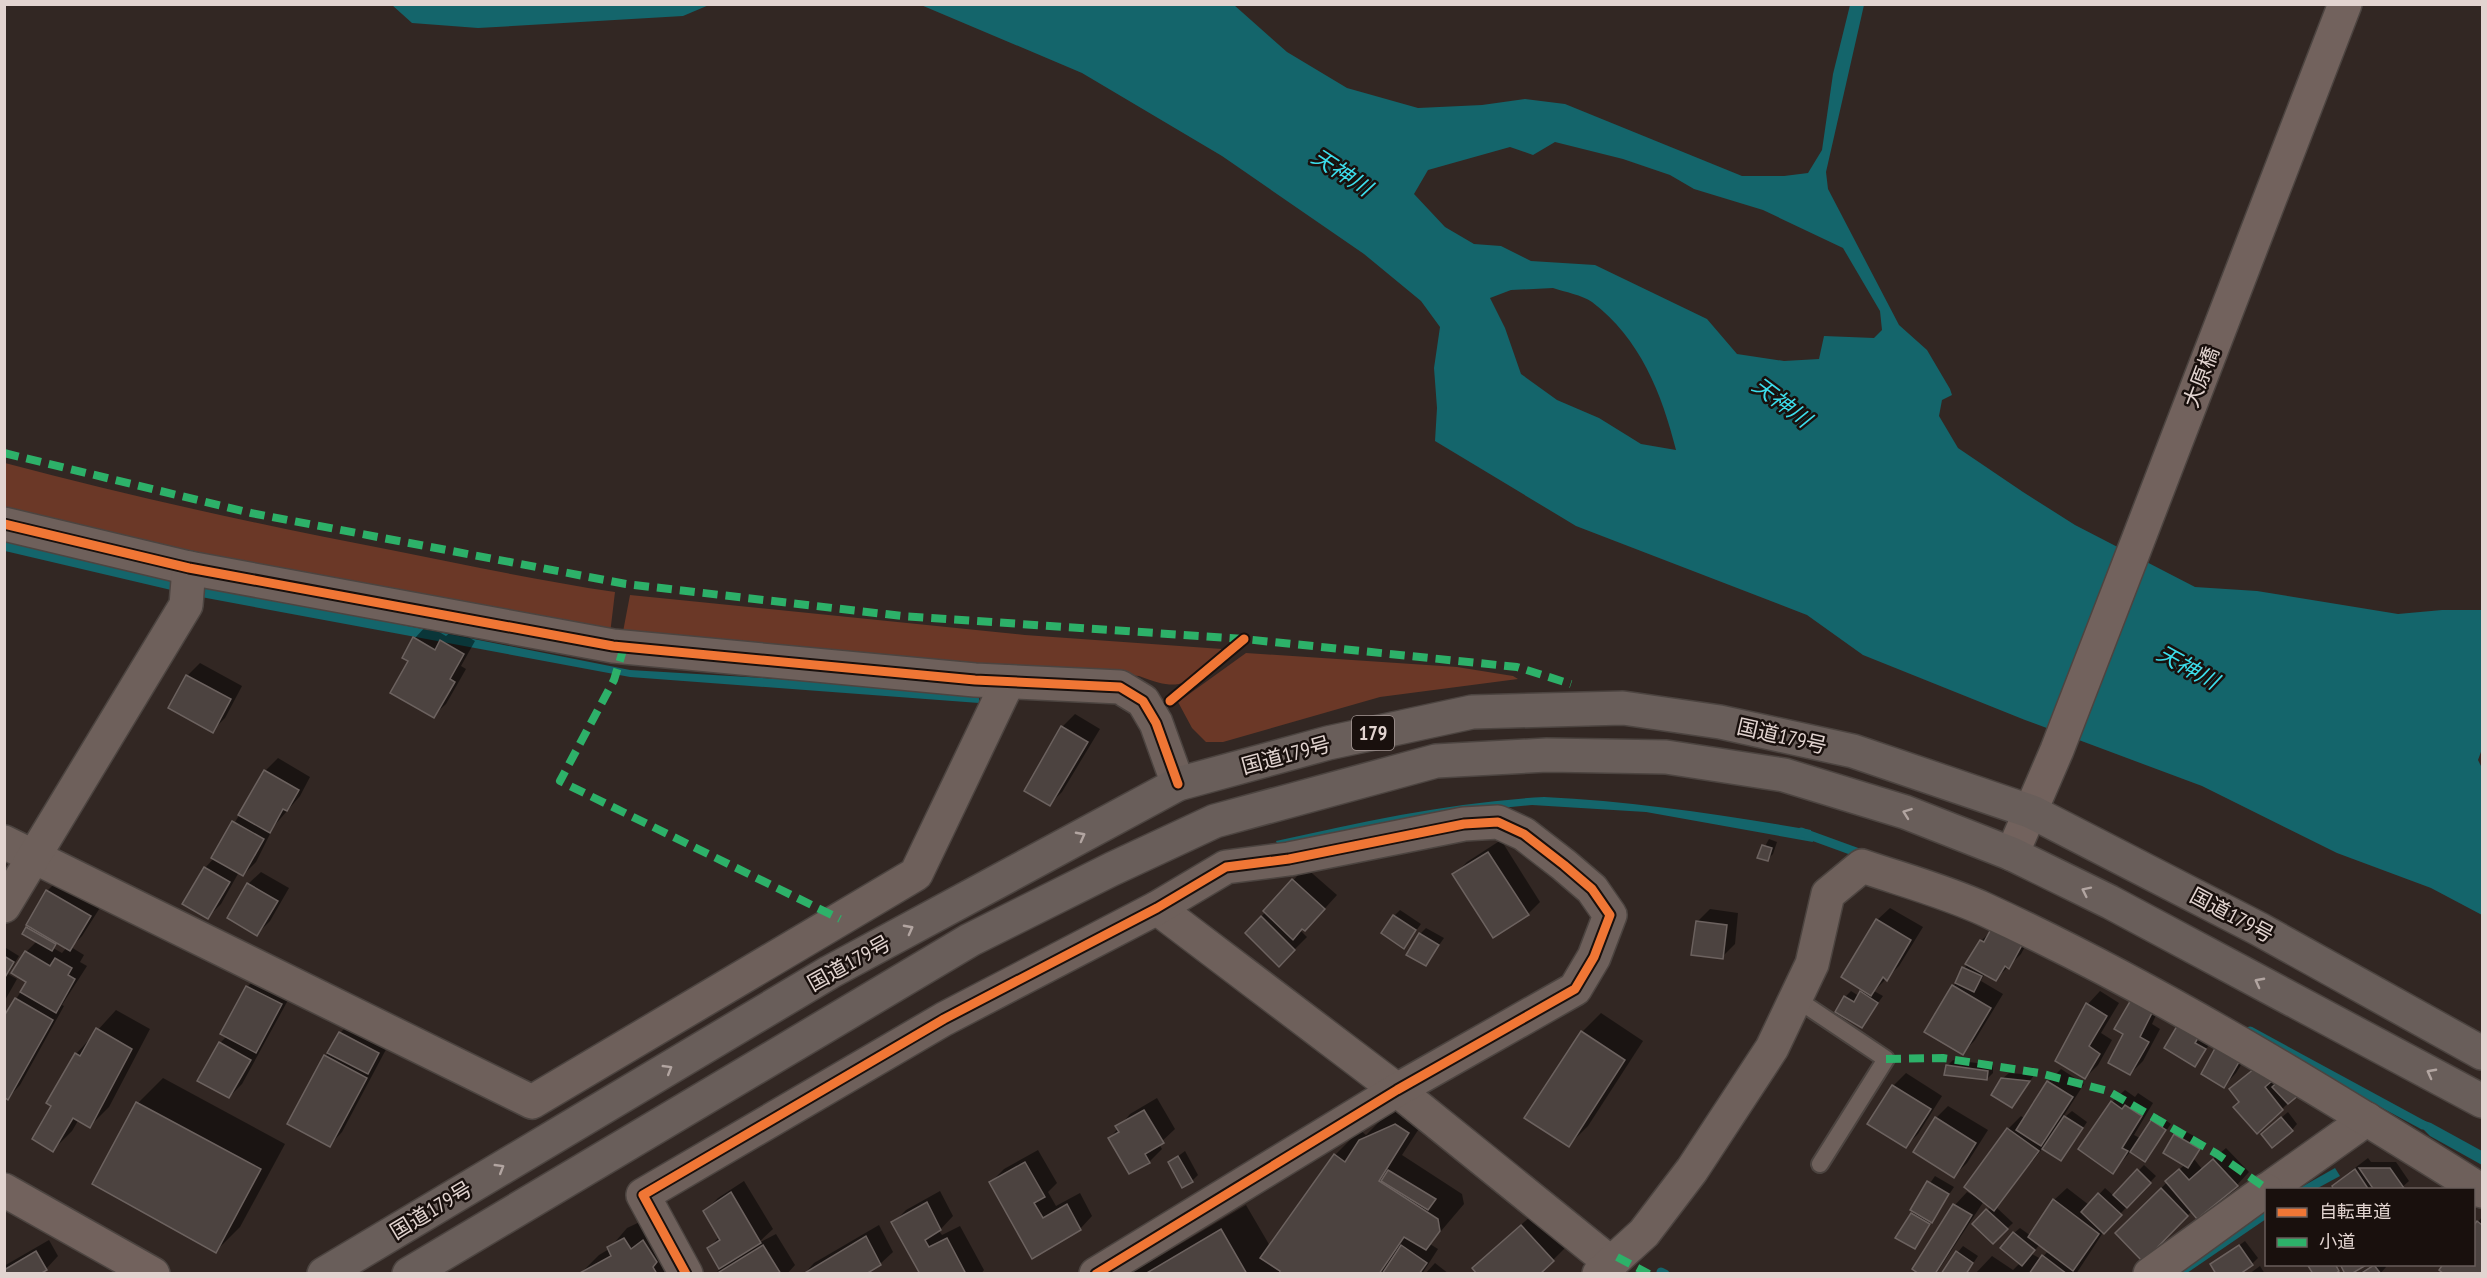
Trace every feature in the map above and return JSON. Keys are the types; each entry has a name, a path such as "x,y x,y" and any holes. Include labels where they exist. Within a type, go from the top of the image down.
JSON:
{"highway":[{"name":"国道179号","path":"324,1274 831,972 1178,784 1328,743 1472,712 1623,708 1720,722 1852,752 2032,812 2239,918 2482,1053"},
{"name":"国道179号","path":"409,1274 970,940 1112,869 1215,821 1436,761 1547,755 1666,758 1784,775 1905,812 2012,854 2110,902 2482,1101"}],"street":[{"name":"大原橋","path":"2012,854 2057,750 2345,4"},
{"path":"4,524 189,568 613,646 1008,682 1120,687 1143,701 1156,723 1178,784"},
{"path":"4,906 186,605 189,568"},
{"path":"4,842 531,1102 916,874 1008,682"},
{"path":"686,1274 643,1195 944,1019 1157,908 1226,867 1289,859 1464,824 1498,822 1524,834 1592,889 1610,915 1594,957 1575,989 1397,1090 1096,1274"},
{"path":"1157,908 1397,1090 1605,1268 1644,1233 1692,1170 1772,1048 1812,964 1828,894 1862,866 1984,909 2108,971 2290,1071 2482,1191"},
{"path":"2270,1188 2367,1119"},
{"path":"4,1190 153,1274"},
{"path":"2165,1270 2265,1192"}],"lane":[{"path":"1795,998 1886,1059 1820,1164"}],"shaded area":[{"path":"5,463 245,520 559,583 615,592 610,634 195,555 5,508"},
{"path":"630,595 1025,635 1222,649 1193,677 1185,682 1167,684 1139,676 622,637"},
{"path":"1246,653 1457,667 1513,676 1518,679 1380,697 1223,742 1206,742 1192,728 1178,702"}],"water":[{"path":"392,5 709,5 683,16 478,28 412,23"},
{"name":"天神川","path":"921,5 1234,5 1287,52 1347,88 1418,108 1482,105 1525,99 1565,104 1742,176 1784,176 1808,173 1822,150 1833,74 1850,5 1864,5 1826,172 1828,189 1899,325 1927,350 1950,389 1952,395 1942,400 1939,416 1958,448 2075,525 2195,587 2257,591 2398,614 2442,610 2482,610 2482,749 2478,760 2482,768 2482,915 2431,888 2337,853 2202,786 2025,720 1863,655 1807,615 1576,526 1435,441 1437,408 1434,368 1440,327 1421,301 1364,254 1222,156 1082,73","holes":["1555,142 1623,159 1670,175 1694,189 1763,210 1843,248 1880,311 1882,330 1874,338 1824,336 1819,359 1784,361 1737,354 1707,319 1595,265 1531,261 1501,246 1474,244 1445,227 1414,194 1428,170 1510,147 1533,155","1553,288 1592,302 1623,332 1647,368 1656,388 1676,450 1641,444 1599,418 1557,400 1521,374 1505,328 1490,298 1511,290"]},
{"path":"4,540 141,573 630,670 979,691 979,703 630,677 201,597 5,551"},
{"path":"1544,797 1645,805 1811,830 1813,842 1646,812 1532,805 1491,809 1279,849 1276,841 1443,808"},
{"path":"2410,1116 2431,1123 2482,1151 2482,1165 2430,1136"},
{"path":"2335,1168 2340,1176 2318,1188 2300,1188"},
{"path":"2265,1209 2265,1220 2187,1273 2169,1274"}],"building":[{"path":"413,637 435,650 440,640 464,654 450,679 455,682 434,718 390,693 408,661 402,658"},
{"path":"186,675 231,699 213,733 168,708"},
{"path":"1061,726 1088,742 1050,806 1024,791"},
{"path":"264,770 299,790 287,811 283,809 270,833 238,815"},
{"path":"232,821 264,839 243,876 211,858"},
{"path":"1762,845 1772,848 1768,861 1757,858"},
{"path":"1488,852 1529,915 1493,938 1452,874"},
{"path":"204,867 230,882 208,919 182,904"},
{"path":"1292,879 1325,909 1305,931 1302,929 1293,940 1263,911"},
{"path":"247,883 278,901 257,936 227,918"},
{"path":"46,890 91,916 70,951 26,925"},
{"path":"1393,915 1416,930 1404,949 1381,933"},
{"path":"1261,916 1295,950 1279,967 1245,933"},
{"path":"1876,919 1911,940 1887,981 1883,977 1871,996 1841,977"},
{"path":"1696,921 1727,925 1723,959 1691,955"},
{"path":"26,927 56,944 52,951 22,934"},
{"path":"1991,929 2022,945 2009,969 2005,966 1996,981 1965,964 1980,940 1984,942"},
{"path":"1419,933 1439,945 1426,966 1406,955"},
{"path":"25,951 50,966 55,958 72,968 68,975 75,979 56,1013 20,992 26,982 11,973"},
{"path":"4,956 14,962 4,979"},
{"path":"1962,967 1982,976 1974,992 1955,983"},
{"path":"1952,985 1991,1008 1963,1055 1924,1032"},
{"path":"246,986 282,1004 256,1053 220,1034"},
{"path":"1860,991 1878,1003 1862,1028 1835,1012 1844,996 1854,1002"},
{"path":"15,998 53,1020 8,1100 4,1097 4,1016"},
{"path":"2132,998 2153,1011 2140,1037 2149,1042 2130,1075 2108,1063 2123,1034 2114,1029"},
{"path":"2086,1003 2107,1016 2089,1046 2100,1054 2085,1079 2055,1061"},
{"path":"2180,1021 2201,1033 2195,1043 2206,1049 2195,1067 2164,1048"},
{"path":"96,1028 132,1049 90,1128 73,1118 53,1152 32,1139 51,1106 46,1103 75,1053 80,1056"},
{"path":"1581,1031 1625,1060 1569,1147 1524,1118"},
{"path":"339,1032 379,1053 368,1074 327,1053"},
{"path":"2219,1041 2243,1055 2224,1088 2201,1074"},
{"path":"219,1042 251,1060 229,1098 197,1081"},
{"path":"324,1055 367,1078 330,1147 287,1124"},
{"path":"1946,1065 1988,1071 1987,1080 1944,1075"},
{"path":"2259,1065 2272,1081 2265,1087 2283,1110 2257,1134 2233,1107 2239,1102 2229,1089"},
{"path":"2283,1077 2299,1095 2288,1104 2272,1087"},
{"path":"2001,1078 2030,1081 2012,1108 1991,1095"},
{"path":"2047,1081 2073,1097 2041,1146 2016,1130"},
{"path":"1892,1085 1931,1109 1906,1148 1867,1124"},
{"path":"2111,1101 2122,1109 2125,1105 2142,1116 2122,1148 2128,1151 2113,1174 2078,1149"},
{"path":"136,1102 261,1169 216,1253 92,1184"},
{"path":"1144,1110 1164,1143 1145,1154 1150,1163 1129,1174 1108,1138 1119,1132 1115,1126"},
{"path":"2064,1116 2083,1128 2061,1161 2042,1149"},
{"path":"1935,1117 1976,1143 1954,1178 1913,1152"},
{"path":"2281,1117 2293,1131 2272,1148 2261,1134"},
{"path":"2151,1120 2166,1130 2145,1162 2130,1152"},
{"path":"1395,1124 1409,1133 1379,1181 1438,1219 1440,1231 1426,1250 1404,1237 1379,1274 1279,1274 1280,1271 1260,1258 1334,1154 1345,1162 1359,1140"},
{"path":"2007,1128 2039,1151 1994,1211 1964,1187"},
{"path":"2174,1134 2200,1149 2188,1168 2163,1153"},
{"path":"1178,1156 1193,1182 1182,1188 1168,1162"},
{"path":"2213,1159 2238,1186 2197,1219 2165,1181 2179,1169 2189,1180"},
{"path":"1025,1162 1045,1197 1034,1203 1043,1218 1067,1204 1081,1230 1032,1259 989,1182"},
{"path":"2359,1168 2390,1168 2404,1188 2373,1188"},
{"path":"2137,1169 2151,1183 2127,1208 2113,1195"},
{"path":"2355,1169 2368,1188 2333,1188 2332,1186"},
{"path":"1388,1170 1436,1199 1428,1210 1381,1181"},
{"path":"1927,1181 1949,1194 1932,1223 1910,1210"},
{"path":"2161,1188 2188,1216 2143,1262 2115,1233"},
{"path":"731,1192 761,1243 719,1269 707,1248 720,1240 703,1211"},
{"path":"2098,1193 2122,1215 2104,1234 2081,1212"},
{"path":"2053,1199 2099,1234 2073,1271 2028,1237"},
{"path":"927,1202 941,1230 925,1240 929,1247 947,1238 966,1274 920,1274 891,1222"},
{"path":"1953,1204 1972,1215 1935,1274 1919,1274 1912,1269"},
{"path":"1986,1209 2008,1229 1993,1244 1972,1224"},
{"path":"1911,1213 1930,1224 1915,1249 1895,1238"},
{"path":"2477,1221 2482,1225 2482,1274 2444,1274 2439,1270 2442,1266 2475,1266 2475,1224"},
{"path":"1521,1225 1554,1261 1540,1274 1477,1274 1472,1268"},
{"path":"1221,1229 1247,1274 1145,1274"},
{"path":"2013,1232 2035,1250 2022,1266 2000,1248"},
{"path":"866,1236 881,1265 866,1274 803,1274"},
{"path":"624,1238 631,1249 643,1240 657,1262 653,1267 657,1274 578,1274 611,1256 607,1247"},
{"path":"763,1245 781,1274 716,1274"},
{"path":"1401,1245 1427,1263 1419,1274 1382,1274"},
{"path":"2239,1245 2253,1265 2240,1274 2216,1274 2210,1264"},
{"path":"36,1251 47,1270 40,1274 4,1274 4,1270"},
{"path":"1956,1251 1973,1263 1966,1274 1941,1274"},
{"path":"2042,1255 2067,1274 2029,1274"},
{"path":"2308,1266 2336,1266 2339,1271 2335,1274 2313,1274"},
{"path":"2341,1266 2365,1266 2351,1274 2345,1274"},
{"path":"2375,1266 2381,1274 2360,1274"}],"waterway":[{"path":"1801,832 1867,856"},
{"path":"2250,1031 2423,1125"},
{"path":"1661,1272 1665,1274"}],"marked path":[{"path":"4,453 251,513 626,584 902,616 1244,639 1517,667 1571,684"},
{"path":"624,647 614,680 560,781 840,919"},
{"path":"1886,1059 1943,1058 2039,1073 2108,1091 2217,1154 2266,1188"},
{"path":"1617,1257 1649,1274"}],"cycle path":[{"path":"4,524 189,568 613,646 975,680 1120,687 1143,701 1156,723 1178,784"},
{"path":"1170,701 1244,639"},
{"path":"686,1274 643,1195 944,1019 1157,908 1226,867 1289,859 1464,824 1498,822 1524,834 1592,889 1610,915 1594,957 1575,989 1397,1090 1096,1274"}]}
